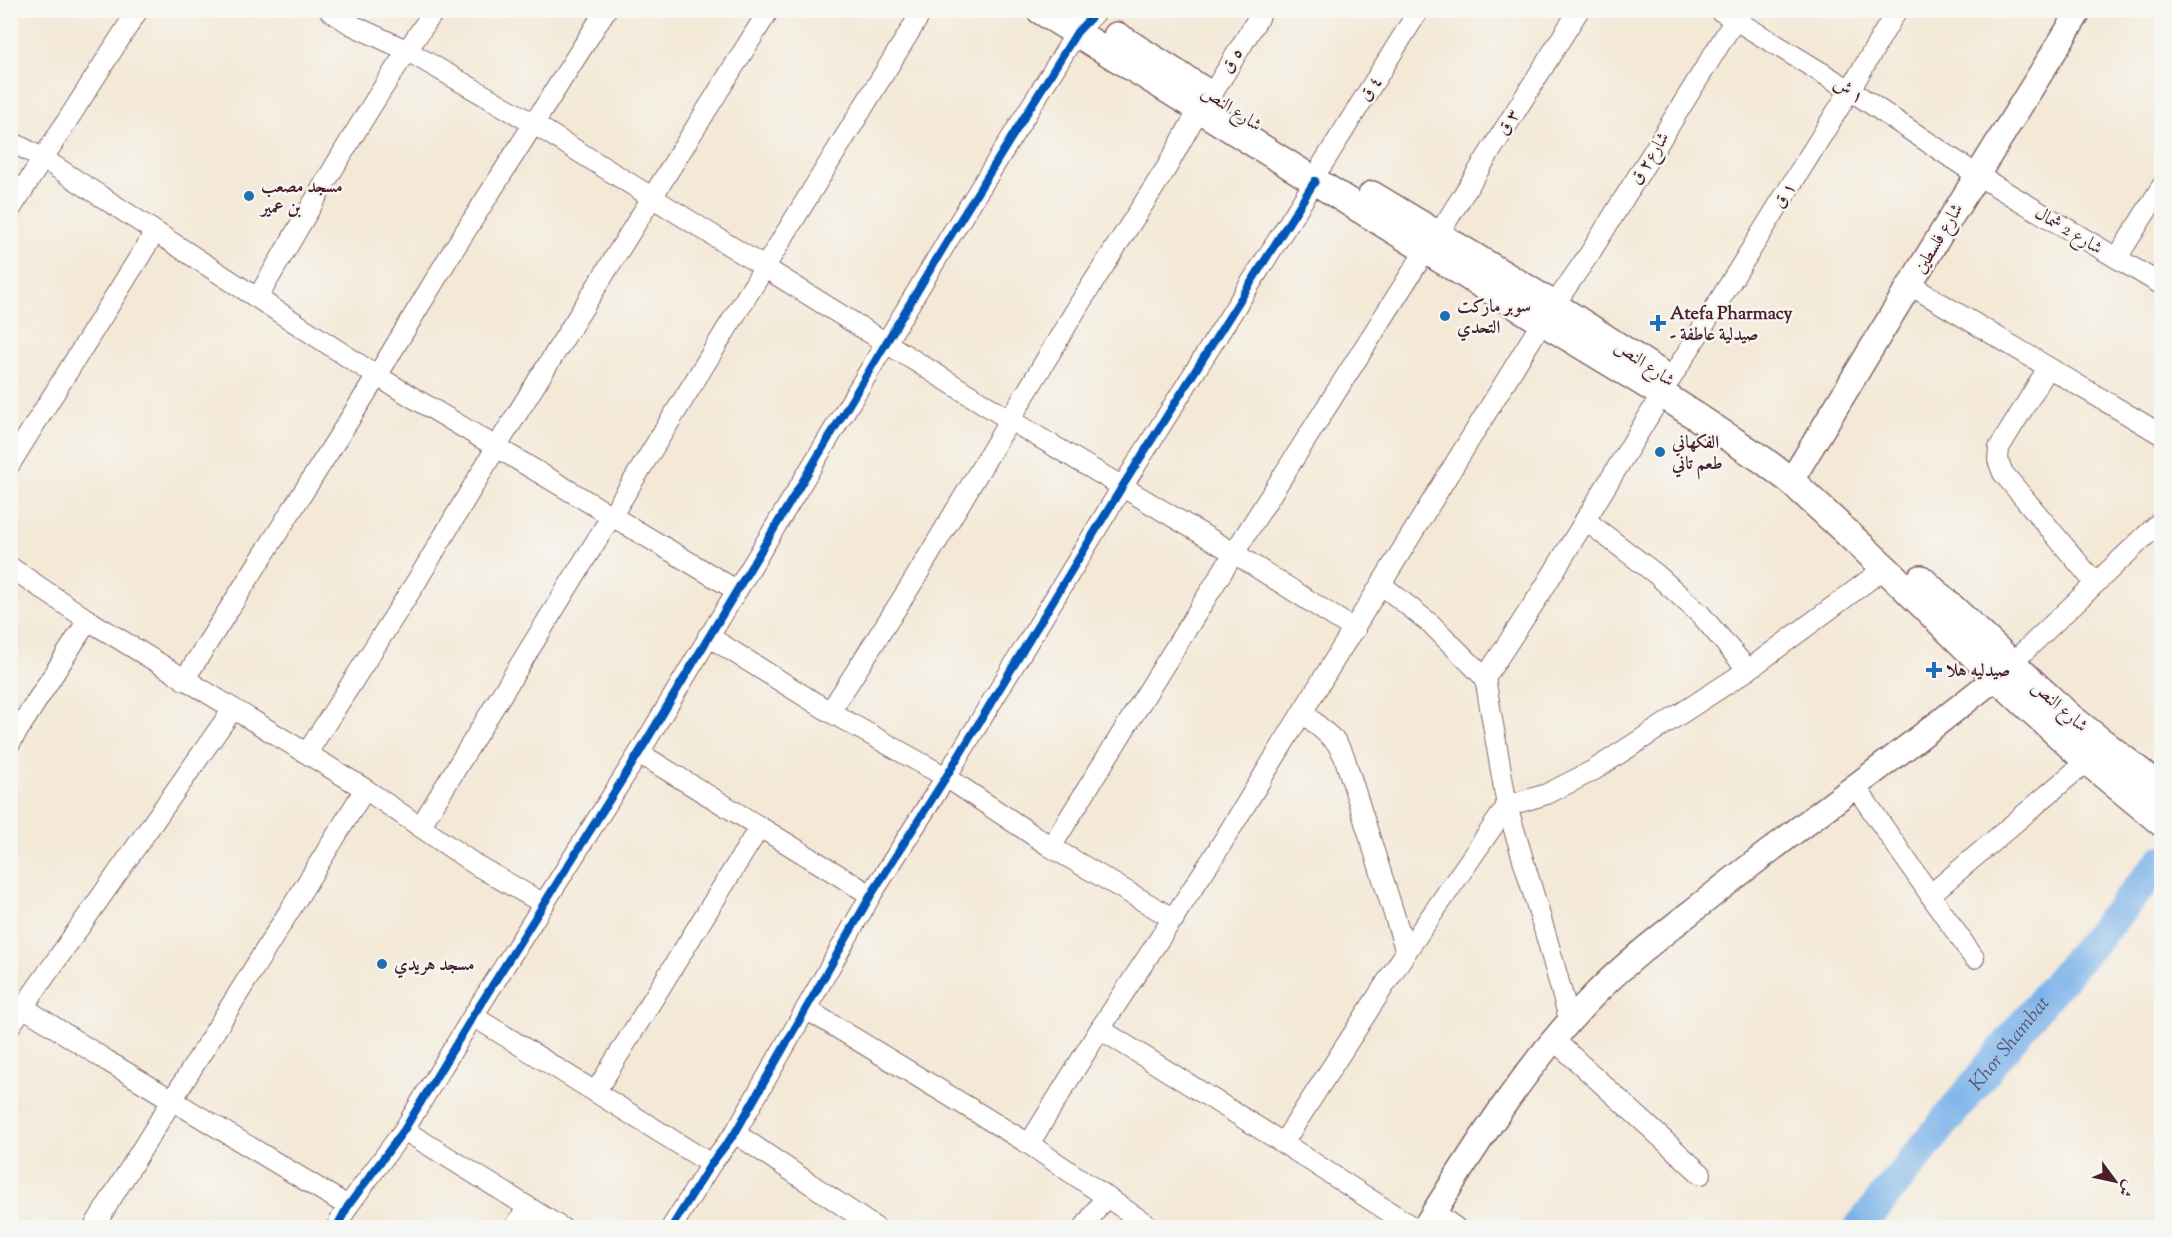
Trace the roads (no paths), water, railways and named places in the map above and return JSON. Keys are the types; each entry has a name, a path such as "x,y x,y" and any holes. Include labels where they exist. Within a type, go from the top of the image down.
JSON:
{"main road":[{"name":"شارع النص","path":"1040,10 1085,18 1166,65 1205,102 1666,387 1764,460 1795,474 1885,568 2004,670 2070,717 2162,789"},
{"name":"شارع النص","path":"1666,387 1740,425 2004,670 2087,761 2162,823"}],"street":[{"path":"10,210 138,10"},
{"path":"329,10 352,25 406,51 534,124 1010,420 1234,553 1354,630"},
{"path":"258,297 344,150 406,51 435,10"},
{"path":"184,680 606,10"},
{"path":"307,753 418,579 497,446 769,10"},
{"path":"420,827 922,10"},
{"name":"٥ ق","path":"830,712 911,585 1080,303 1263,10"},
{"name":"٤ ق","path":"671,1227 711,1164 735,1133 871,895 1419,10"},
{"name":"٣ ق","path":"1052,847 1234,553 1579,10"},
{"name":"١ ق","path":"1485,678 1544,588 1897,10"},
{"name":"شارع فلسطين","path":"1795,474 2080,10"},
{"name":"١ ش","path":"1732,14 1977,175"},
{"name":"شارع٢ ق","path":"1029,1144 1100,1029 1174,919 1304,713 1548,313 1596,243 1732,14"},
{"path":"336,1227 348,1206 404,1130 639,753 951,235 1085,18"},
{"path":"10,141 42,158 377,376 736,590"},
{"name":"شارع 2 شمال","path":"1977,175 2162,285"},
{"path":"2117,258 2162,186"},
{"path":"10,464 155,232"},
{"path":"1910,285 2162,435"},
{"path":"2048,368 1999,448 1998,460 2003,473 2095,583"},
{"path":"1585,520 1656,574 1701,615 1748,670"},
{"path":"1456,1227 1429,1220 1520,1082 1562,1031 1627,963 1764,854 2004,670 2162,520"},
{"path":"10,567 88,620 365,789 476,865 544,904"},
{"path":"1283,1143 1406,952 1507,806 1547,794 1594,770 1748,670 1885,568"},
{"path":"1382,585 1432,625 1485,678 1507,806 1547,939 1562,1031 1701,1174"},
{"path":"10,743 88,620"},
{"path":"708,636 830,712 946,777 1052,847 1174,919"},
{"path":"10,1026 233,709"},
{"path":"1304,713 1336,742 1344,756 1406,952"},
{"path":"639,753 871,895"},
{"path":"1930,895 2087,761"},
{"path":"1855,786 1974,958"},
{"path":"93,1227 365,789"},
{"path":"596,1091 759,828"},
{"path":"23,1007 348,1206"},
{"path":"806,1009 1029,1144 1152,1227"},
{"path":"473,1016 711,1164"},
{"path":"1100,1029 1414,1227"},
{"path":"404,1130 562,1227"},
{"path":"735,1133 876,1227"},
{"path":"1084,1227 1105,1197"},
{"path":"514,1227 528,1207"}],"waterway":[{"name":"Khor Shambat","path":"1859,1228 2043,1000 2162,861"}],"place":[{"name":"مسجد مصعب بن عمير","path":"249,196"},
{"name":"سوبر ماركت التحدي","path":"1445,316"},
{"name":"Atefa Pharmacy - صيدلية عاطفة","path":"1658,323"},
{"name":"الفكهاني طعم تاني","path":"1660,452"},
{"name":"صيدليه هلا","path":"1934,670"},
{"name":"مسجد هريدي","path":"382,964"}]}
